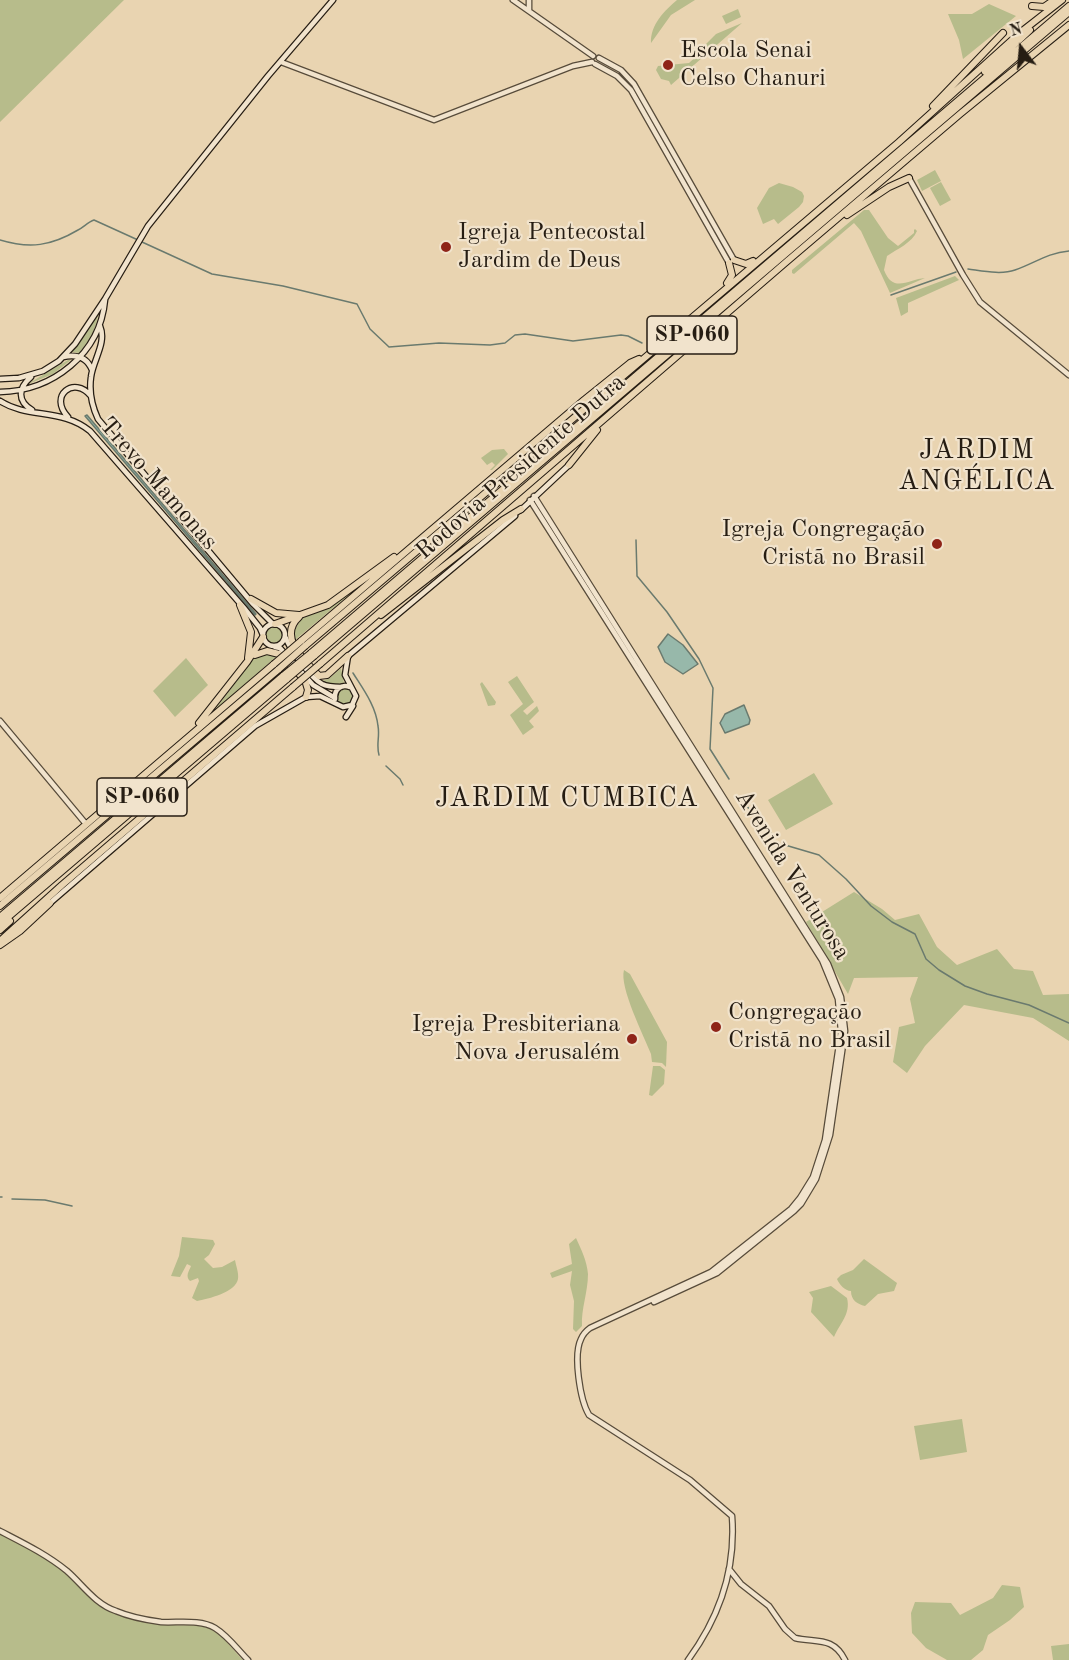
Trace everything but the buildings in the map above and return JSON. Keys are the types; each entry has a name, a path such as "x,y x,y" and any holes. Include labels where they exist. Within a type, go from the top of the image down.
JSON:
{"highway":[{"path":"1032,6 1041,3 1047,6 1054,0"},
{"path":"899,141 1062,0"},
{"name":"Rodovia Presidente Dutra","path":"312,655 1069,6"},
{"name":"Rodovia Presidente Dutra","path":"0,917 1069,12"},
{"path":"968,92 970,86 1041,20 1044,14"},
{"name":"Rodovia Presidente Dutra","path":"0,943 62,885 360,628 960,114 1069,25"},
{"path":"899,141 905,131 935,104 1003,33"},
{"name":"SP-060","path":"303,644 899,141"},
{"path":"838,219 860,208 889,187 909,178"},
{"path":"703,307 710,297 731,280 732,261 751,263 780,242"},
{"path":"0,898 186,738 303,644 412,546 611,378 630,363 645,357"},
{"path":"569,465 607,417"},
{"path":"360,628 382,615 512,513 521,509"},
{"path":"274,624 328,604 412,546"},
{"path":"250,599 276,613 302,615"},
{"path":"240,605 251,632 247,662"},
{"path":"302,615 293,624 292,640 296,650 319,676 327,675 348,656"},
{"path":"186,738 247,662 263,636"},
{"path":"247,662 260,652 277,653 305,680 308,690 306,696"},
{"name":"SP-060","path":"0,906 277,666"},
{"name":"Rodovia Presidente Dutra","path":"0,924 286,677"},
{"path":"0,930 37,893"},
{"path":"0,943 20,931 50,903"}],"street":[{"path":"0,379 13,379 43,371 63,357 75,344 105,299 141,236 333,0"},
{"path":"513,0 595,60 621,70 634,84 732,261"},
{"path":"529,0 529,10"},
{"path":"281,62 434,120 573,66 595,60"},
{"path":"909,178 980,302 1069,375"},
{"path":"0,392 21,390 42,384 56,377 80,357 92,342 100,326 105,299"},
{"name":"Trevo Mamonas","path":"100,326 102,330 101,347 92,370 91,396 94,411 104,428 274,624"},
{"path":"63,357 72,355 80,357 88,363 92,370"},
{"path":"33,375 22,385 21,390 21,401 33,411"},
{"path":"69,418 60,404 65,391 78,387 86,390 91,396"},
{"name":"Trevo Mamonas","path":"0,401 16,408 69,418 86,427 260,628 263,636"},
{"path":"346,717 356,694 350,687 345,671 348,656 521,509 569,465"},
{"name":"Avenida Venturosa","path":"532,498 822,960 839,1005 841,1031 827,1129 813,1177 798,1202 783,1216 711,1272 678,1289"},
{"path":"350,687 331,687 319,682 289,647 284,629 274,624 267,627 263,636 267,644 280,648 316,687 345,707 354,702"},
{"path":"275,647 281,645 286,638"},
{"path":"336,700 337,690 341,687"},
{"path":"50,903 260,723 306,696 320,696 336,700"},
{"path":"0,721 86,824"},
{"path":"668,1292 669,1284"},
{"path":"678,1289 590,1328 581,1337 578,1355 582,1401 593,1418 690,1480 730,1513 732,1545 727,1580 715,1619 688,1660"},
{"path":"648,1303 678,1289"},
{"path":"0,1531 40,1551 67,1571 107,1608 158,1622 197,1623 211,1626 248,1660"},
{"path":"729,1569 741,1584 763,1599 785,1629 795,1638 830,1644 841,1652 845,1660"},
{"path":"727,1580 741,1584"}],"green space":[{"path":"0,0 124,0 0,122"},
{"path":"677,0 695,0 671,15 651,43 656,24 663,13"},
{"path":"989,4 1016,16 963,59 959,40 948,14 972,14"},
{"path":"738,9 741,17 726,24 722,16"},
{"path":"742,23 671,85 669,81 661,79 656,70 658,66 689,63 716,34"},
{"path":"935,170 941,181 922,191 917,180"},
{"path":"941,182 951,200 940,206 930,188"},
{"path":"779,183 802,192 803,202 778,224 774,219 763,224 757,208 769,188"},
{"path":"864,210 869,210 888,238 898,246 914,233 915,229 917,231 908,242 887,256 884,270 892,282 902,283 925,278 890,293 861,231 854,223 794,274 792,273 792,270"},
{"path":"955,276 959,280 908,303 908,312 901,316 896,298"},
{"path":"100,308 95,327 87,343 79,353 72,352 83,337"},
{"path":"71,360 53,374 26,385"},
{"path":"504,449 508,454 490,470 495,465 492,462 487,465 481,458 492,450"},
{"path":"369,578 295,640 294,632 301,619 325,608"},
{"path":"274,627 280,629 282,635 280,641 274,643 268,641 266,635 268,629"},
{"path":"262,654 277,656 214,711 253,659"},
{"path":"186,658 208,685 175,717 153,691"},
{"path":"341,668 344,683 332,685 322,681 330,678"},
{"path":"517,676 534,702 523,711 527,715 537,706 539,711 529,721 534,727 523,735 510,715 523,704 508,682"},
{"path":"482,682 496,702 495,705 488,706 480,684"},
{"path":"345,688 353,696 345,704 337,696"},
{"path":"814,773 833,804 786,830 768,800"},
{"path":"854,892 895,920 919,914 937,947 957,965 997,949 1014,969 1033,971 1043,995 1069,994 1069,1041 1033,1018 964,1005 925,1046 907,1073 893,1062 899,1027 915,1023 910,999 918,977 854,978 848,994 806,922"},
{"path":"624,970 630,974 667,1042 666,1067 662,1063 652,1062 651,1054 628,999 623,978"},
{"path":"653,1066 660,1066 665,1070 664,1084 652,1096 649,1095"},
{"path":"182,1237 213,1240 215,1244 204,1259 213,1268 222,1267 235,1260 238,1274 236,1284 214,1297 197,1301 192,1298 199,1281 198,1278 190,1281 188,1274 191,1266 187,1264 180,1277 171,1276 179,1256"},
{"path":"576,1238 588,1274 582,1326 576,1332 573,1329 574,1301 570,1285 572,1271 552,1278 550,1273 572,1264 569,1244"},
{"path":"864,1259 897,1283 894,1291 878,1294 865,1306 855,1301 851,1291 843,1287 837,1279 853,1270"},
{"path":"831,1286 847,1298 848,1304 846,1314 834,1337 811,1312 813,1298 809,1292"},
{"path":"962,1419 967,1452 920,1460 914,1426"},
{"path":"0,1533 51,1561 103,1607 153,1623 209,1628 222,1637 243,1660 0,1660"},
{"path":"1002,1585 1020,1587 1024,1607 988,1635 983,1650 971,1660 947,1660 926,1648 912,1633 911,1613 915,1602 951,1603 960,1615 993,1598"},
{"path":"1069,1644 1069,1660 1053,1660 1051,1646"}],"shaded area":[{"path":"87,415 256,614 255,615 85,416"},
{"path":"668,634 683,645 698,664 683,674 665,662 658,647"},
{"path":"744,705 750,720 749,724 725,733 720,723 725,714"}],"waterway":[{"path":"0,240 31,245 49,243 59,240 94,220 138,240"},
{"path":"142,242 212,274 283,286 357,304 370,329 389,347 439,343 490,345 505,343 515,335 525,334 573,341 621,335 642,343"},
{"path":"968,269 992,272 1010,271 1048,256 1069,251"},
{"path":"891,295 956,272"},
{"path":"636,540 637,576 667,612 699,659 713,688 710,749 729,779"},
{"path":"353,673 375,712 379,755"},
{"path":"386,766 403,785"},
{"path":"742,801 775,837"},
{"path":"785,845 819,855 871,906 892,922 915,934 926,959 939,970 965,986 1029,1005 1069,1023"},
{"path":"12,1199 45,1200 72,1206"}],"place":[{"name":"Escola Senai Celso Chanuri","path":"668,65"},
{"name":"Igreja Pentecostal Jardim de Deus","path":"446,247"},
{"name":"Igreja Congregação Cristã no Brasil","path":"937,544"},
{"name":"Congregação Cristã no Brasil","path":"716,1027"},
{"name":"Igreja Presbiteriana Nova Jerusalém","path":"632,1039"}],"district":[{"name":"JARDIM ANGÉLICA","path":"977,466"},
{"name":"JARDIM CUMBICA","path":"567,799"}]}
